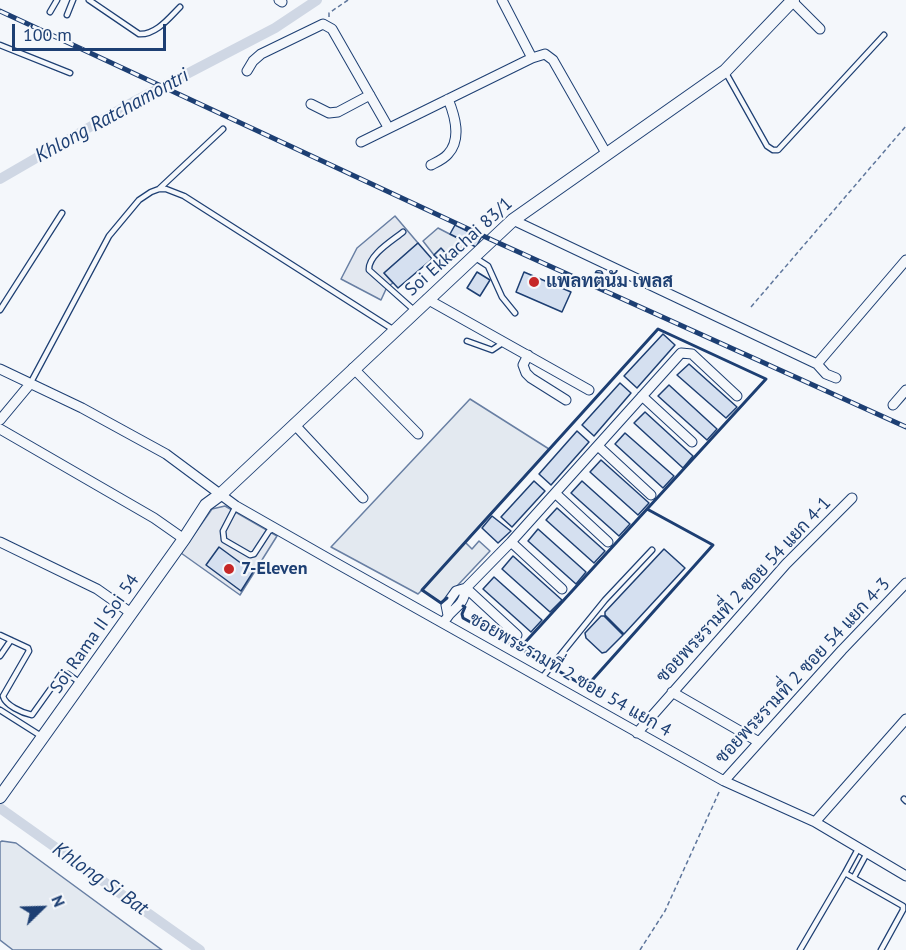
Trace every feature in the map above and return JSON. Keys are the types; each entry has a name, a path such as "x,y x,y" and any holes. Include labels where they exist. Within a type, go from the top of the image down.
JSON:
{"street":[{"path":"502,0 532,58"},
{"path":"793,1 820,29"},
{"name":"Soi Ekkachai 83/1","path":"221,494 513,220 725,71 793,1"},
{"path":"247,71 261,54 323,24 332,29 388,127"},
{"path":"361,142 532,58 545,54 553,60 606,153"},
{"path":"311,104 329,112 338,112 370,95"},
{"path":"432,165 448,154 456,132 454,114 448,99"},
{"path":"513,220 817,364 826,374 836,378"},
{"path":"817,364 906,260"},
{"path":"428,299 589,390"},
{"path":"446,618 456,610 465,597 466,588 511,542 681,353 692,354 737,396"},
{"path":"528,355 523,365 526,373 566,400"},
{"path":"353,368 418,434"},
{"name":"ซอยพระรามที่ 2 ซอย 54 แยก 4","path":"0,369 82,408 166,454 236,506 446,618 541,679 637,733 724,781 815,822 904,872"},
{"path":"0,420 30,384"},
{"path":"893,405 906,390"},
{"path":"642,396 692,442"},
{"path":"294,424 363,498"},
{"path":"0,429 154,518 184,539"},
{"path":"598,446 651,495"},
{"path":"555,493 608,542"},
{"name":"Soi Rama II Soi 54","path":"0,797 82,684 206,505 221,494"},
{"name":"ซอยพระรามที่ 2 ซอย 54 แยก 4-1","path":"637,733 786,564 852,498"},
{"path":"0,542 97,589 131,613"},
{"path":"511,542 562,589"},
{"name":"ซอยพระรามที่ 2 ซอย 54 แยก 4-3","path":"724,781 906,583"},
{"path":"466,588 517,635"},
{"path":"672,692 759,742"},
{"path":"815,822 906,719"}],"lane":[{"path":"50,12 57,0"},
{"path":"67,15 73,0"},
{"path":"89,0 139,34 146,35 163,25 180,7"},
{"path":"97,5 100,0"},
{"path":"725,71 767,146 772,150 778,150 884,35"},
{"path":"0,45 70,73"},
{"path":"30,384 109,236 139,200 159,189 223,129"},
{"path":"159,189 166,189 184,196 394,330"},
{"path":"0,310 62,213"},
{"path":"403,232 373,258 369,263 369,270 415,311"},
{"path":"474,257 488,266 502,297 515,314"},
{"path":"467,341 492,350 504,342"},
{"path":"236,506 223,535 225,540 250,555 254,555 269,531 277,528"},
{"path":"541,679 605,600 652,550"},
{"path":"0,634 28,648 29,651 3,696 6,702 32,715 62,673 68,674 82,684"},
{"path":"0,656 11,640"},
{"path":"0,710 43,737"},
{"path":"800,950 845,873 863,851"},
{"path":"854,878 863,851"},
{"path":"845,873 903,906 881,950"}],"path":[{"path":"328,26 329,13 348,0"},
{"path":"751,307 906,126"},
{"path":"640,950 664,911 724,781"}],"shaded area":[{"path":"395,216 418,243 384,273 393,283 387,287 381,300 341,279 357,248"},
{"path":"438,228 467,243 450,258 441,249 434,255 423,241"},
{"path":"470,399 549,449 465,542 472,549 479,541 490,551 441,603 422,590 418,594 331,547"},
{"path":"225,506 277,536 240,595 181,553 212,509"},
{"path":"0,842 16,843 162,950 13,950 0,940"}],"building":[{"path":"455,225 481,238 476,247 450,234"},
{"path":"418,243 432,259 398,288 384,273"},
{"path":"441,248 450,258 443,264 434,255"},
{"path":"477,272 490,280 480,296 467,288"},
{"name":"แพลทตินัม เพลส","path":"524,272 571,292 562,312 516,292"},
{"path":"663,334 675,345 637,388 624,376"},
{"path":"689,364 737,407 726,418 677,375"},
{"path":"620,383 631,393 594,436 582,425"},
{"path":"669,385 717,429 707,440 658,396"},
{"path":"645,412 693,456 683,468 634,423"},
{"path":"577,431 589,442 551,485 539,474"},
{"path":"625,433 674,476 663,488 615,444"},
{"path":"601,460 649,503 638,515 590,472"},
{"path":"534,481 545,491 512,527 501,517"},
{"path":"582,481 630,524 619,536 571,493"},
{"path":"557,508 605,551 594,563 546,520"},
{"path":"492,516 511,531 498,543 482,528"},
{"path":"538,529 586,572 576,584 528,541"},
{"name":"7-Eleven","path":"219,547 253,572 241,591 206,565"},
{"path":"664,549 685,568 624,634 605,615 605,612"},
{"path":"513,556 562,600 550,612 502,569"},
{"path":"494,577 542,620 531,632 483,589"},
{"path":"601,616 604,616 623,635 606,652 602,653 586,638 585,633"}],"waterway":[{"name":"Khlong Ratchamontri","path":"0,179 133,102 275,28 317,0"},
{"name":"Khlong Si Bat","path":"0,808 200,950"}],"railway":[{"path":"0,11 492,240 906,427"}],"wall":[{"path":"447,598 441,603 422,590 658,329 766,379 519,649 463,618 465,607 463,606"},
{"path":"557,670 586,687 713,545 647,509"},
{"path":"520,648 542,662"}],"place":[{"name":"แพลทตินัม เพลส","path":"534,282"},
{"name":"7-Eleven","path":"229,569"}]}
